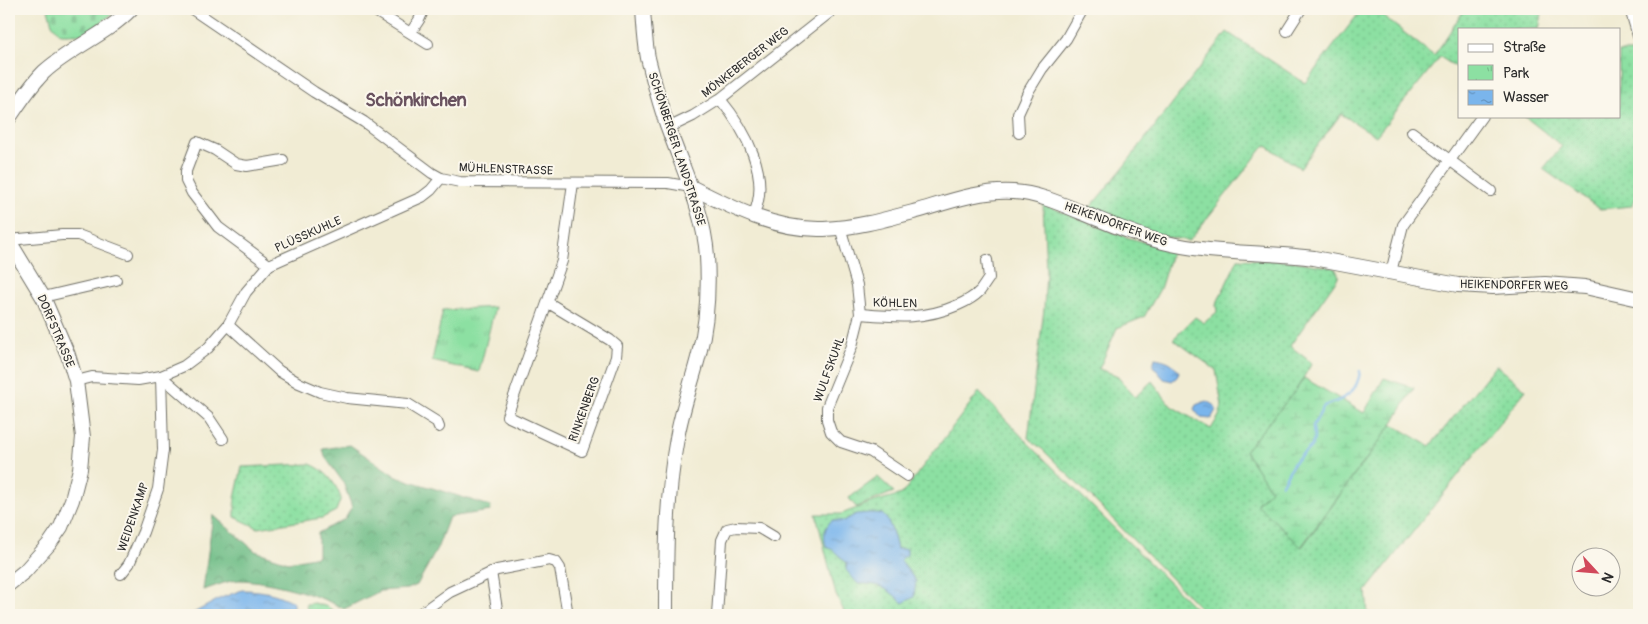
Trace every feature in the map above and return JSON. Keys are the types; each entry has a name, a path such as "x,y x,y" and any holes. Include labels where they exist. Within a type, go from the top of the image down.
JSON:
{"street":[{"path":"9,118 44,72 106,29 131,9"},
{"name":"MÜHLENSTRASSE","path":"192,9 314,92 364,122 441,178 460,182 668,183 691,188"},
{"path":"372,9 428,44"},
{"path":"411,32 424,9"},
{"name":"SCHÖNBERGER LANDSTRASSE","path":"643,9 648,56 668,128 701,216 707,254 707,301 699,353 681,416 670,483 666,542 666,615"},
{"name":"MÖNKEBERGER WEG","path":"668,128 693,116 720,99 834,9"},
{"path":"1020,133 1018,114 1028,92 1042,69 1066,39 1083,9"},
{"path":"1286,31 1301,9"},
{"path":"1630,9 1638,36"},
{"path":"720,99 742,130 758,173 760,195 758,207 753,216"},
{"path":"1391,272 1403,225 1481,118"},
{"path":"1412,132 1491,191"},
{"path":"269,265 218,227 192,193 186,181 186,171 197,142 236,164 247,166 283,160"},
{"name":"PLÜSSKUHLE","path":"76,380 92,377 138,380 161,376 184,366 208,348 228,325 246,292 269,265 422,197 441,178"},
{"name":"RINKENBERG","path":"547,302 617,346 616,357 582,451 507,416 547,302 562,260 573,183"},
{"name":"HEIKENDORFER WEG","path":"691,188 753,216 772,222 795,227 824,229 892,218 988,192 1014,192 1039,196 1133,233 1185,247 1209,251 1299,256 1458,285 1545,284 1585,287 1639,299"},
{"name":"WULFSKUHL","path":"840,227 856,285 860,314 852,346 827,407 827,420 831,432 841,442 871,452 907,476"},
{"path":"9,241 46,236 78,235 128,254"},
{"name":"DORFSTRASSE","path":"9,241 43,297 68,355 76,380 84,437 80,469 72,500 60,527 50,543 25,571 9,584"},
{"name":"KÖHLEN","path":"860,314 905,318 943,312 965,302 980,291 989,278 987,260"},
{"path":"43,297 116,280"},
{"path":"228,325 279,371 299,383 320,392 347,398 408,404 437,422 438,427"},
{"path":"161,376 209,418 223,439"},
{"name":"WEIDENKAMP","path":"121,574 129,564 144,532 158,489 163,450 161,376"},
{"path":"717,615 722,540 727,529 736,527 759,528 774,537"},
{"path":"418,615 450,592 491,572 549,560 556,562 560,568 568,615"},
{"path":"491,572 498,615"}],"green space":[{"path":"48,9 119,9 86,34 60,34 52,24"},
{"path":"1362,9 1374,9 1434,56 1464,10 1543,9 1539,28 1458,28 1458,68 1440,57 1376,136 1341,114 1300,168 1265,145 1189,241 1163,236 1088,210 1122,169 1227,32 1305,83"},
{"path":"1620,52 1639,52 1639,194 1631,206 1600,209 1543,169 1562,146 1527,118 1620,118"},
{"path":"1043,204 1126,237 1172,250 1160,289 1144,317 1117,328 1099,369 1116,375 1135,397 1152,381 1171,406 1211,429 1219,416 1222,406 1216,370 1173,339 1195,317 1204,323 1217,312 1216,305 1238,259 1291,261 1335,268 1339,276 1290,346 1312,363 1296,390 1245,451 1271,490 1257,503 1302,547 1392,424 1430,446 1496,365 1526,390 1366,591 1368,615 1207,615 1098,504 1042,449 1028,438 1044,309 1046,271"},
{"path":"495,307 479,372 432,361 443,310"},
{"path":"1304,378 1364,413 1384,378 1414,388 1392,424 1301,547 1257,504 1271,490 1245,451"},
{"path":"979,392 1202,615 846,615 836,595 816,514 841,514 902,494","holes":["856,514 893,534 900,560 916,581 903,603 883,587 872,584 858,584 847,563 833,550 844,521"]},
{"path":"350,445 397,477 490,506 491,511 449,517 437,549 417,585 408,589 380,591 344,609 308,593 252,581 231,581 203,590 213,515 255,551 288,562 318,556 318,533 345,519 352,507 343,482 325,457 323,449"},
{"path":"310,464 325,473 336,487 341,498 336,511 322,518 258,528 235,517 235,498 242,467"},
{"path":"878,477 894,492 856,507 849,498"},
{"path":"314,603 328,607 338,615 308,615 306,604"}],"water":[{"path":"1155,358 1172,364 1179,372 1177,377 1172,381 1164,379 1153,366"},
{"path":"1206,401 1215,406 1216,410 1211,419 1201,418 1194,409 1196,405"},
{"path":"856,514 882,514 892,530 897,549 907,549 907,555 900,560 916,581 914,597 903,603 883,587 872,584 858,584 846,570 847,563 833,550 826,547 825,532 832,520 844,521"},
{"path":"242,590 281,596 293,602 293,615 190,615 221,598"}],"waterway":[{"path":"1282,484 1294,462 1312,446 1314,438 1313,426 1324,406 1343,398 1353,390 1359,379 1360,371"}],"district":[{"name":"Schönkirchen","path":"416,100"}]}
